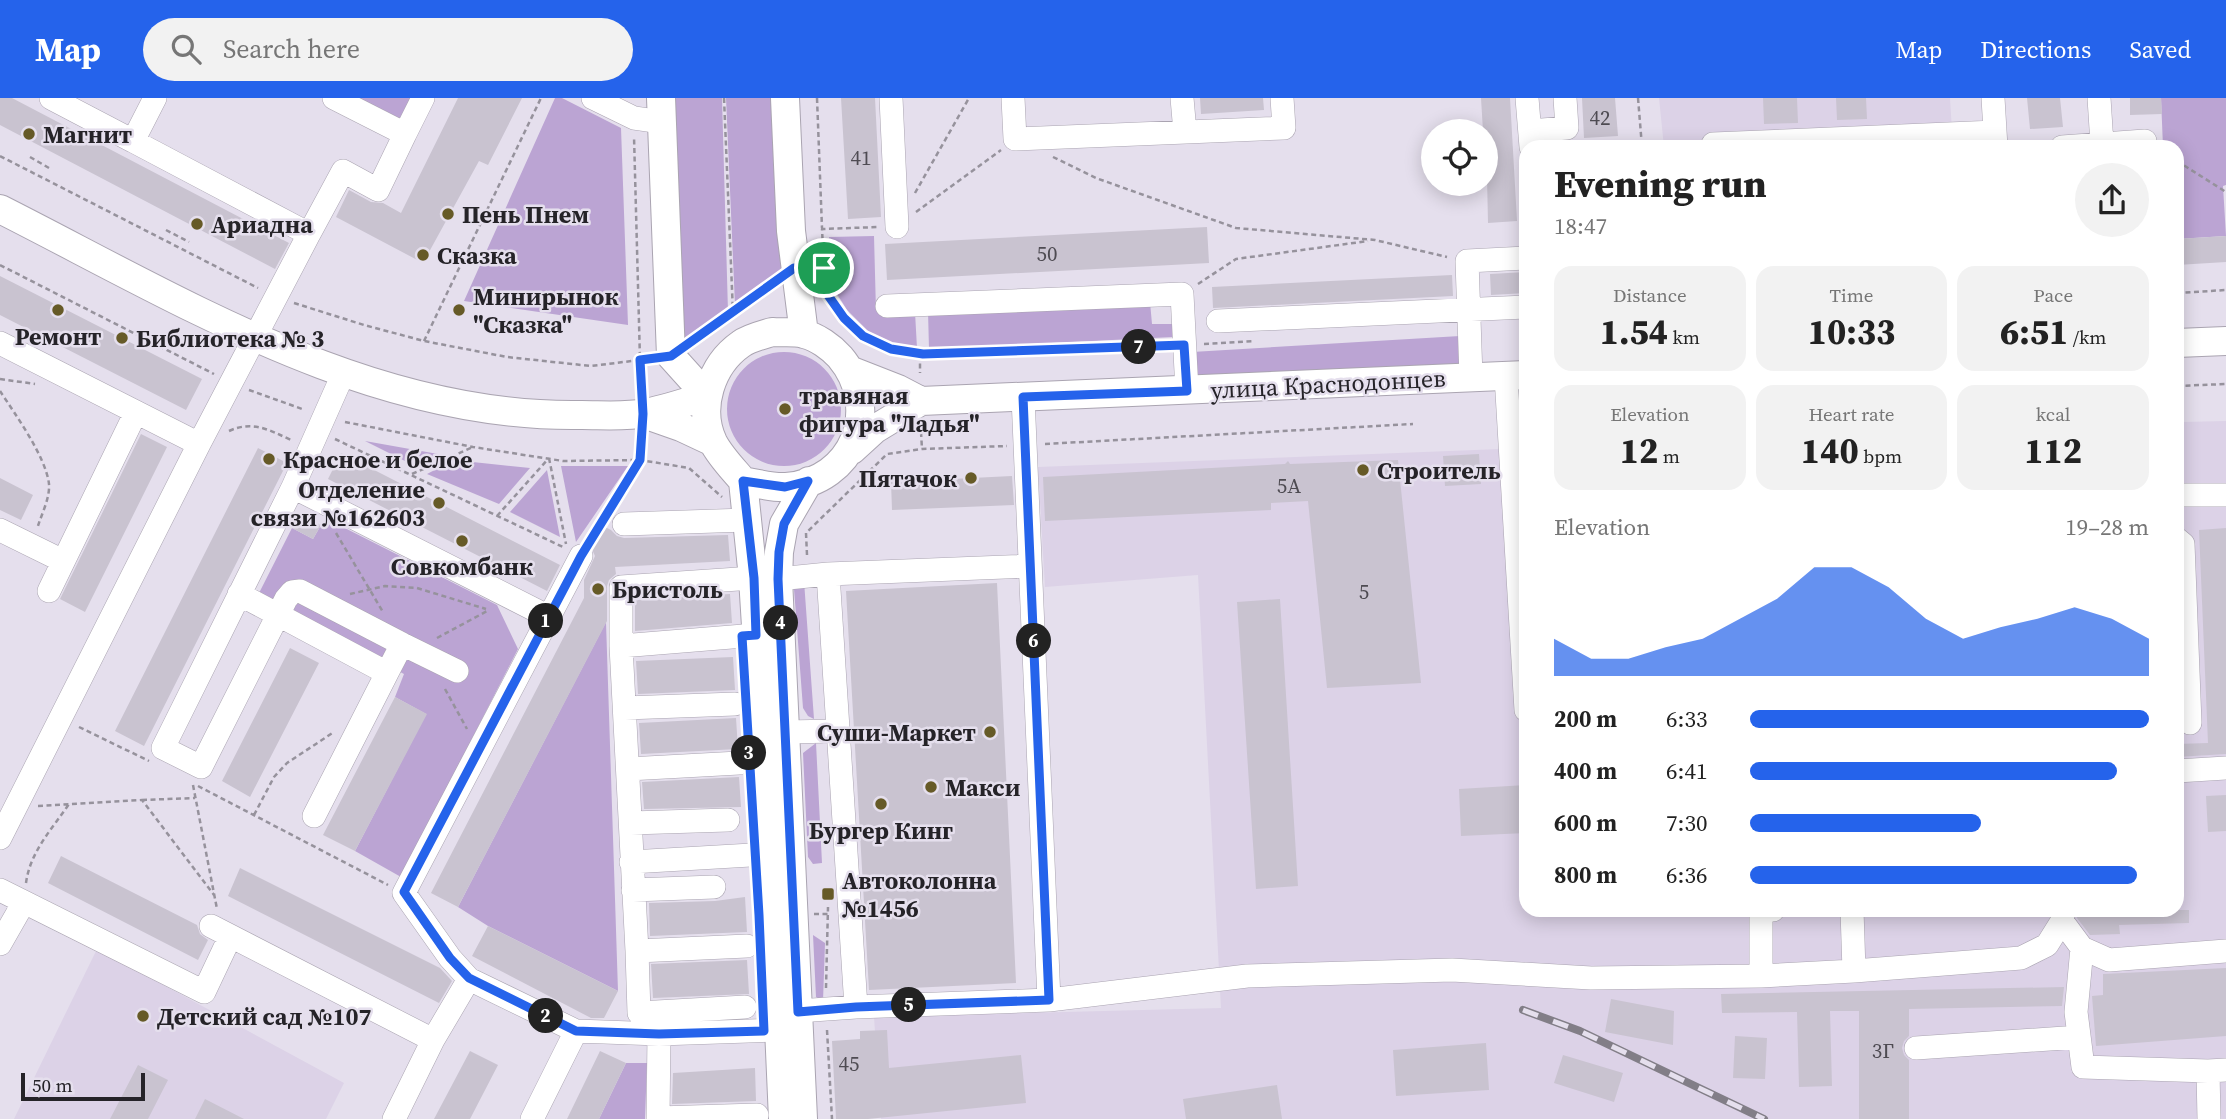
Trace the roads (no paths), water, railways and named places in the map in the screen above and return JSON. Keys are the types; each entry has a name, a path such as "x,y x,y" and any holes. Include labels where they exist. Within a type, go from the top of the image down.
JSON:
{"main road":[{"path":"785,98 794,268 804,334"},
{"path":"661,110 671,356 707,396"},
{"path":"0,209 254,338 344,372 442,402 543,416 643,414 707,396"},
{"path":"743,481 785,487 808,481 834,469 848,454 860,428 861,399 852,371 832,348 804,334 772,332 742,343 719,366 707,396 706,419 713,442 743,481 741,520 766,578 786,732 801,1017 803,1119"},
{"path":"2184,343 2226,341"},
{"name":"улица Краснодонцев","path":"852,371 921,401"},
{"name":"улица Краснодонцев","path":"848,454 875,429 921,401 1516,376"},
{"path":"643,414 713,442"},
{"path":"770,1117 801,1017 769,854 756,635 766,578 779,552 784,524 808,481"}],"lane":[{"path":"51,98 309,234"},
{"path":"133,141 155,98"},
{"path":"334,98 405,134"},
{"path":"0,838 8,808 61,718 199,444 343,171 377,190 423,98"},
{"path":"593,98 634,118 661,110"},
{"path":"891,98 897,227"},
{"path":"1013,98 1015,139 1284,128 1282,98"},
{"path":"1182,98 1185,132"},
{"path":"1527,98 1530,139 1567,128 1565,98"},
{"path":"1939,140 1996,139 1993,98"},
{"path":"2099,98 2102,140"},
{"path":"1471,377 1467,261 1519,258"},
{"path":"887,306 921,314 1182,294 1187,391"},
{"path":"1218,321 1519,307"},
{"path":"0,343 199,444"},
{"path":"344,372 293,487 163,748 201,767 292,592 300,591 457,671"},
{"path":"1516,376 1519,476"},
{"path":"1023,397 1049,1000"},
{"path":"48,590 136,412"},
{"path":"293,487 549,617"},
{"path":"2184,495 2226,495"},
{"path":"624,524 741,520"},
{"path":"0,530 63,561"},
{"path":"581,556 404,892 450,958 469,978 576,1031 659,1034 801,1017 856,1007 1049,1000 1247,976 1452,970 1591,978 1761,976 1854,971 2021,958 2047,944 2062,917"},
{"path":"745,1007 639,1013 621,646 621,587 828,574 1030,566"},
{"path":"2184,570 2190,723"},
{"path":"828,574 856,1007"},
{"path":"239,594 387,673"},
{"path":"621,646 756,635"},
{"path":"314,816 387,673 416,651"},
{"path":"625,708 735,704"},
{"path":"786,732 838,731"},
{"path":"628,769 739,763"},
{"path":"2184,771 2226,768"},
{"path":"631,823 728,820"},
{"path":"631,862 769,854"},
{"path":"633,890 714,887"},
{"path":"0,890 204,992 220,932 433,1040"},
{"path":"0,944 24,902"},
{"path":"1761,917 1761,976"},
{"path":"1852,917 1854,971"},
{"path":"2064,917 2082,948 2076,1012 2083,1067 2217,1070 2209,1119"},
{"path":"637,951 747,946"},
{"path":"2082,948 2109,960 2226,951"},
{"path":"394,1119 433,1040 469,978"},
{"path":"531,1119 576,1031"},
{"path":"659,1034 658,1119 770,1117"},
{"path":"1916,1048 2079,1037"}],"railway":[{"path":"1523,1010 1580,1031 1764,1119"}],"place":[{"name":"Магнит","path":"29,134"},
{"name":"Пень Пнем","path":"448,214"},
{"name":"Ариадна","path":"197,224"},
{"name":"Сказка","path":"423,255"},
{"name":"Ремонт","path":"58,310"},
{"name":"Минирынок \"Сказка\"","path":"459,310"},
{"name":"Библиотека № 3","path":"122,338"},
{"name":"травяная фигура \"Ладья\"","path":"785,409"},
{"name":"Красное и белое","path":"269,459"},
{"name":"Строитель","path":"1363,470"},
{"name":"Пятачок","path":"971,478"},
{"name":"Отделение связи №162603","path":"439,503"},
{"name":"Совкомбанк","path":"462,541"},
{"name":"Бристоль","path":"598,589"},
{"name":"Суши-Маркет","path":"990,732"},
{"name":"Макси","path":"931,787"},
{"name":"Бургер Кинг","path":"881,804"},
{"name":"Автоколонна №1456","path":"828,894"},
{"name":"Детский сад №107","path":"143,1016"}]}
